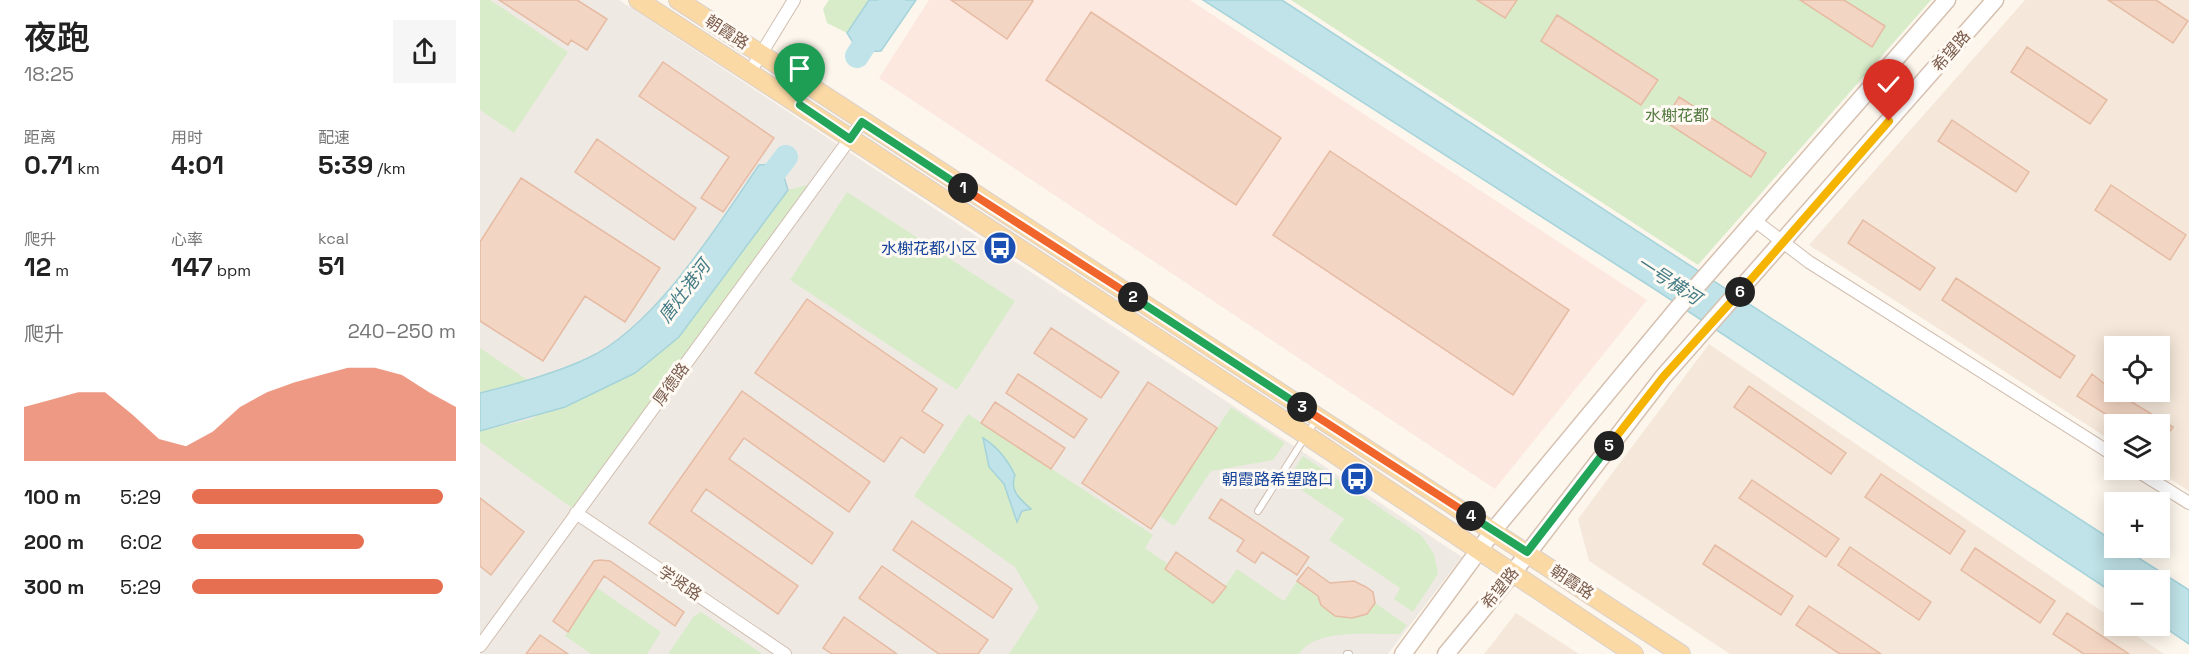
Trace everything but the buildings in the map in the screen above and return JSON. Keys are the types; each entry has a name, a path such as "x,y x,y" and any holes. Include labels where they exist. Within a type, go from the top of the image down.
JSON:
{"main road":[{"name":"朝霞路","path":"639,0 1306,435 1634,654"},
{"name":"朝霞路","path":"678,0 1681,654"},
{"path":"1403,654 1493,531 1711,268 1947,0"},
{"name":"希望路","path":"1446,654 1512,574 1663,377 1995,0"}],"street":[{"path":"750,72 794,0"},
{"name":"厚德路","path":"480,646 862,122"},
{"path":"1754,220 1783,243 2104,449"},
{"path":"2152,480 2189,503"},
{"name":"学贤路","path":"576,513 785,654"}],"lane":[{"path":"1258,511 1318,417"}],"shaded area":[{"path":"480,0 619,0 1462,557 1388,654 480,654"},
{"path":"929,0 1190,0 1647,300 1495,489 879,78"},
{"path":"2025,0 2189,0 2189,491 2170,479 2170,414 2104,414 2104,436 1809,245"},
{"path":"1709,344 2104,613 2104,636 2137,636 2164,654 1730,654 1589,561 1578,519"},
{"path":"1516,613 1579,654 1484,654"}],"green space":[{"path":"480,0 490,0 568,52 514,133 480,110"},
{"path":"829,0 869,0 847,33 827,23 823,9"},
{"name":"水榭花都","path":"1291,0 1931,0 1698,265"},
{"path":"811,184 572,508 480,442 480,431 531,419 679,337 788,190"},
{"path":"847,192 1015,301 957,390 790,280"},
{"path":"480,348 529,381 480,393"},
{"path":"1231,407 1285,443 1273,460 1211,471 1174,526 1160,516"},
{"path":"968,414 1153,535 1145,548 1168,564 1165,569 1213,603 1237,569 1284,601 1297,581 1318,596 1321,605 1335,616 1352,618 1367,614 1375,603 1407,625 1400,634 1331,636 1307,645 1299,654 1009,654 1039,608 1015,567 914,496"},
{"path":"1303,456 1422,536 1434,554 1438,574 1413,612 1394,599 1400,588 1329,540 1344,519 1287,480"},
{"path":"597,588 661,632 647,654 591,654 565,636"},
{"path":"701,612 762,654 668,654 694,616"}],"water":[{"path":"869,0 916,0 881,51 859,52 847,33"},
{"name":"一号横河","path":"1203,0 1282,0 2104,535 2104,558 2139,558 2158,570 2104,570 2104,587 1656,290"},
{"path":"780,164 788,190 679,337 635,373 565,407 480,431 480,393 562,369 588,358 613,343 661,299 705,244 759,165"},
{"path":"983,438 998,449 1005,459 1015,475 1013,486 1015,490 1031,509 1022,511 1017,522 1004,484 989,467"},
{"path":"2170,578 2189,590 2189,644 2170,631"}],"waterway":[{"name":"唐灶港河","path":"857,56 893,0"},
{"name":"唐灶港河","path":"760,191 786,157"}],"place":[{"name":"水榭花都小区","path":"1000,248"},
{"name":"朝霞路希望路口","path":"1357,479"}],"route":[{"path":"800,105 850,139 862,122 1527,552 1663,377 1889,121"}]}
